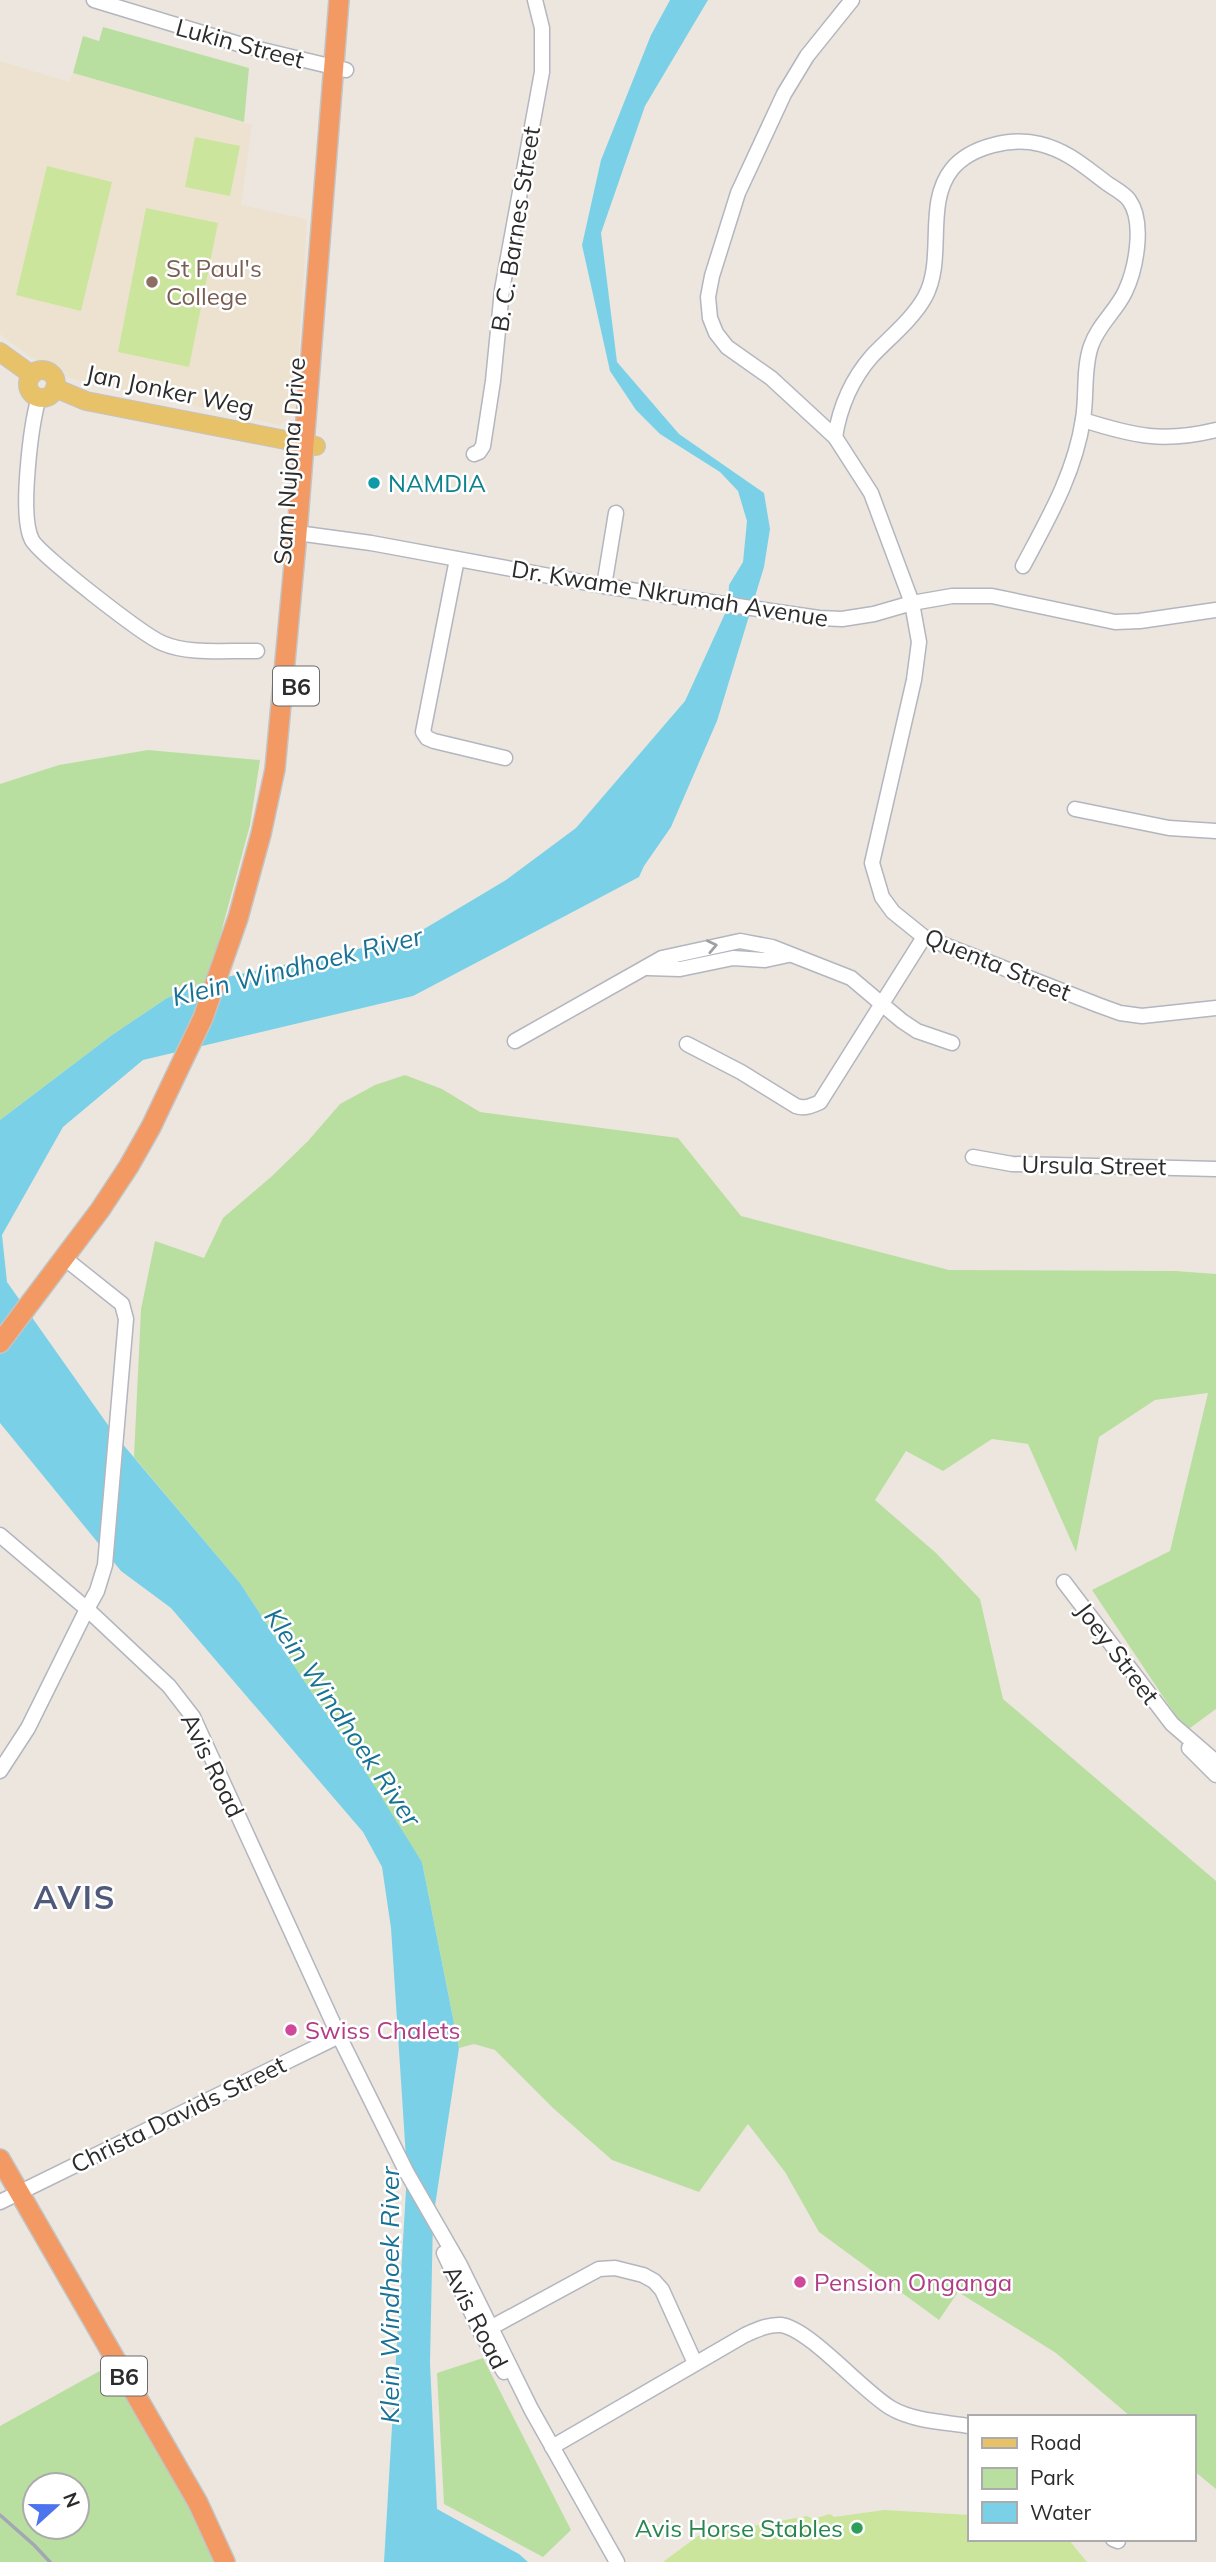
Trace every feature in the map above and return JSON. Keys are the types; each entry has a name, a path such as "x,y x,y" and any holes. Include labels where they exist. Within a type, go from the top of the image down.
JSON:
{"highway":[{"name":"Sam Nujoma Drive","path":"340,0 340,69"},
{"name":"Sam Nujoma Drive","path":"0,1343 100,1210 129,1166 173,1083 203,1018 238,918 255,886 266,854 285,769 294,704 302,534 340,69 350,0"},
{"name":"B6","path":"0,2160 198,2503 225,2562"}],"main road":[{"name":"Jan Jonker Weg","path":"0,352 32,375 39,370 48,372 55,378 55,388 51,395 39,397"},
{"path":"32,375 29,388 39,397"},
{"name":"Jan Jonker Weg","path":"55,388 86,401 310,445"}],"street":[{"name":"Lukin Street","path":"94,0 218,38 340,69"},
{"name":"B. C. Barnes Street","path":"474,454 483,446 502,290 542,72 542,28 536,0"},
{"name":"Quenta Street","path":"852,0 807,56 784,94 738,193 714,267 708,297 710,318 716,333 727,347 771,378 835,437 871,493 912,603 919,642 914,680 872,863 882,897 893,912 924,937 1120,1013 1142,1016 1216,1008"},
{"path":"835,437 845,398 858,375 898,331 923,300 929,288 934,272 943,184 951,170 972,153 1010,142 1027,141 1051,147 1087,166 1129,200 1138,228 1136,257 1125,291 1099,329 1091,346 1083,420 1068,473 1057,502 1023,566"},
{"path":"39,397 34,415 28,481 27,527 32,541 50,559 162,643 193,649 257,651"},
{"path":"1083,420 1128,435 1166,439 1216,430"},
{"path":"604,586 617,513"},
{"name":"Dr. Kwame Nkrumah Avenue","path":"302,534 371,543 604,586 785,614 842,619 952,596 992,596 1115,622 1167,618 1216,610"},
{"path":"457,559 423,732 434,741 505,758"},
{"name":"Dr. Kwame Nkrumah Avenue","path":"1167,618 1216,600"},
{"path":"1075,809 1169,828 1216,831"},
{"path":"687,1044 741,1072 796,1106 803,1108 820,1102 924,937"},
{"path":"515,1041 663,958 740,940 761,944 851,978 917,1031 952,1043"},
{"path":"687,951 685,964 687,968 691,968"},
{"path":"648,968 691,968 733,958 765,960 789,955"},
{"name":"Ursula Street","path":"973,1157 1012,1164 1216,1169"},
{"path":"0,1771 28,1728 97,1591 105,1565 126,1311 122,1304 64,1257"},
{"name":"Avis Road","path":"0,1535 87,1609 169,1686 193,1717 339,2036 407,2173 433,2219 435,2233 486,2330 617,2562"},
{"name":"Joey Street","path":"1064,1582 1185,1744 1216,1775"},
{"name":"Joey Street","path":"1172,1724 1216,1762"},
{"name":"Christa Davids Street","path":"0,2202 339,2036"},
{"path":"486,2330 591,2272 605,2268 631,2271 654,2281 662,2290 695,2362"},
{"path":"552,2447 695,2362 756,2330 778,2325 801,2332 878,2399 895,2410 914,2417 968,2427"}],"shaded area":[{"name":"St Paul's College","path":"0,61 69,82 73,73 252,125 241,205 307,219 295,412 280,425 69,378 32,358 0,334"}],"green space":[{"path":"103,27 249,68 244,122 73,73 83,36 99,41"},
{"path":"195,137 240,146 230,196 185,187"},
{"path":"47,166 112,182 81,311 16,295"},
{"path":"146,208 218,223 189,367 118,352"},
{"path":"148,750 260,760 250,825 208,981 167,998 112,1035 0,1120 0,784 59,765"},
{"path":"405,1075 442,1089 480,1112 678,1138 741,1216 949,1270 1175,1271 1216,1274 1216,1709 1186,1731 1092,1590 1170,1551 1208,1393 1155,1400 1099,1437 1076,1552 1028,1444 992,1439 943,1471 906,1451 875,1500 936,1553 980,1599 1003,1699 1216,1881 1216,2489 1195,2472 1195,2415 1129,2415 1056,2353 958,2292 939,2320 819,2232 785,2172 748,2124 699,2192 612,2160 553,2108 495,2050 474,2044 459,2048 422,1862 240,1583 134,1457 141,1309 155,1241 204,1258 223,1218 308,1141 340,1104 375,1085"},
{"path":"483,2358 571,2530 543,2557 444,2504 437,2373"},
{"path":"116,2362 225,2562 0,2562 0,2426"},
{"name":"Avis Horse Stables","path":"884,2510 968,2515 968,2541 1070,2541 1087,2562 663,2562 698,2536 807,2516 813,2519 830,2514 834,2517"}],"water":[{"name":"Klein Windhoek River","path":"670,0 708,0 645,106 601,233 617,362 679,434 764,493 770,529 764,567 717,721 671,827 639,877 413,996 143,1060 63,1127 2,1235 7,1282 115,1435 240,1583 357,1758 422,1862 459,2048 433,2219 430,2363 437,2509 519,2554 528,2562 384,2562 407,2173 391,1928 382,1867 363,1832 171,1608 121,1571 0,1423 0,1120 112,1035 167,998 208,981 409,938 506,880 576,828 685,701 728,607 729,585 743,562 747,521 738,491 720,472 660,434 636,410 610,371 582,245 601,160 651,35"}],"railway":[{"path":"0,2515 50,2562"}],"place":[{"name":"St Paul's College","path":"152,282"},
{"name":"NAMDIA","path":"374,483"},
{"name":"Swiss Chalets","path":"291,2030"},
{"name":"Pension Onganga","path":"800,2282"},
{"name":"Avis Horse Stables","path":"857,2528"}],"district":[{"name":"AVIS","path":"75,1897"}]}
